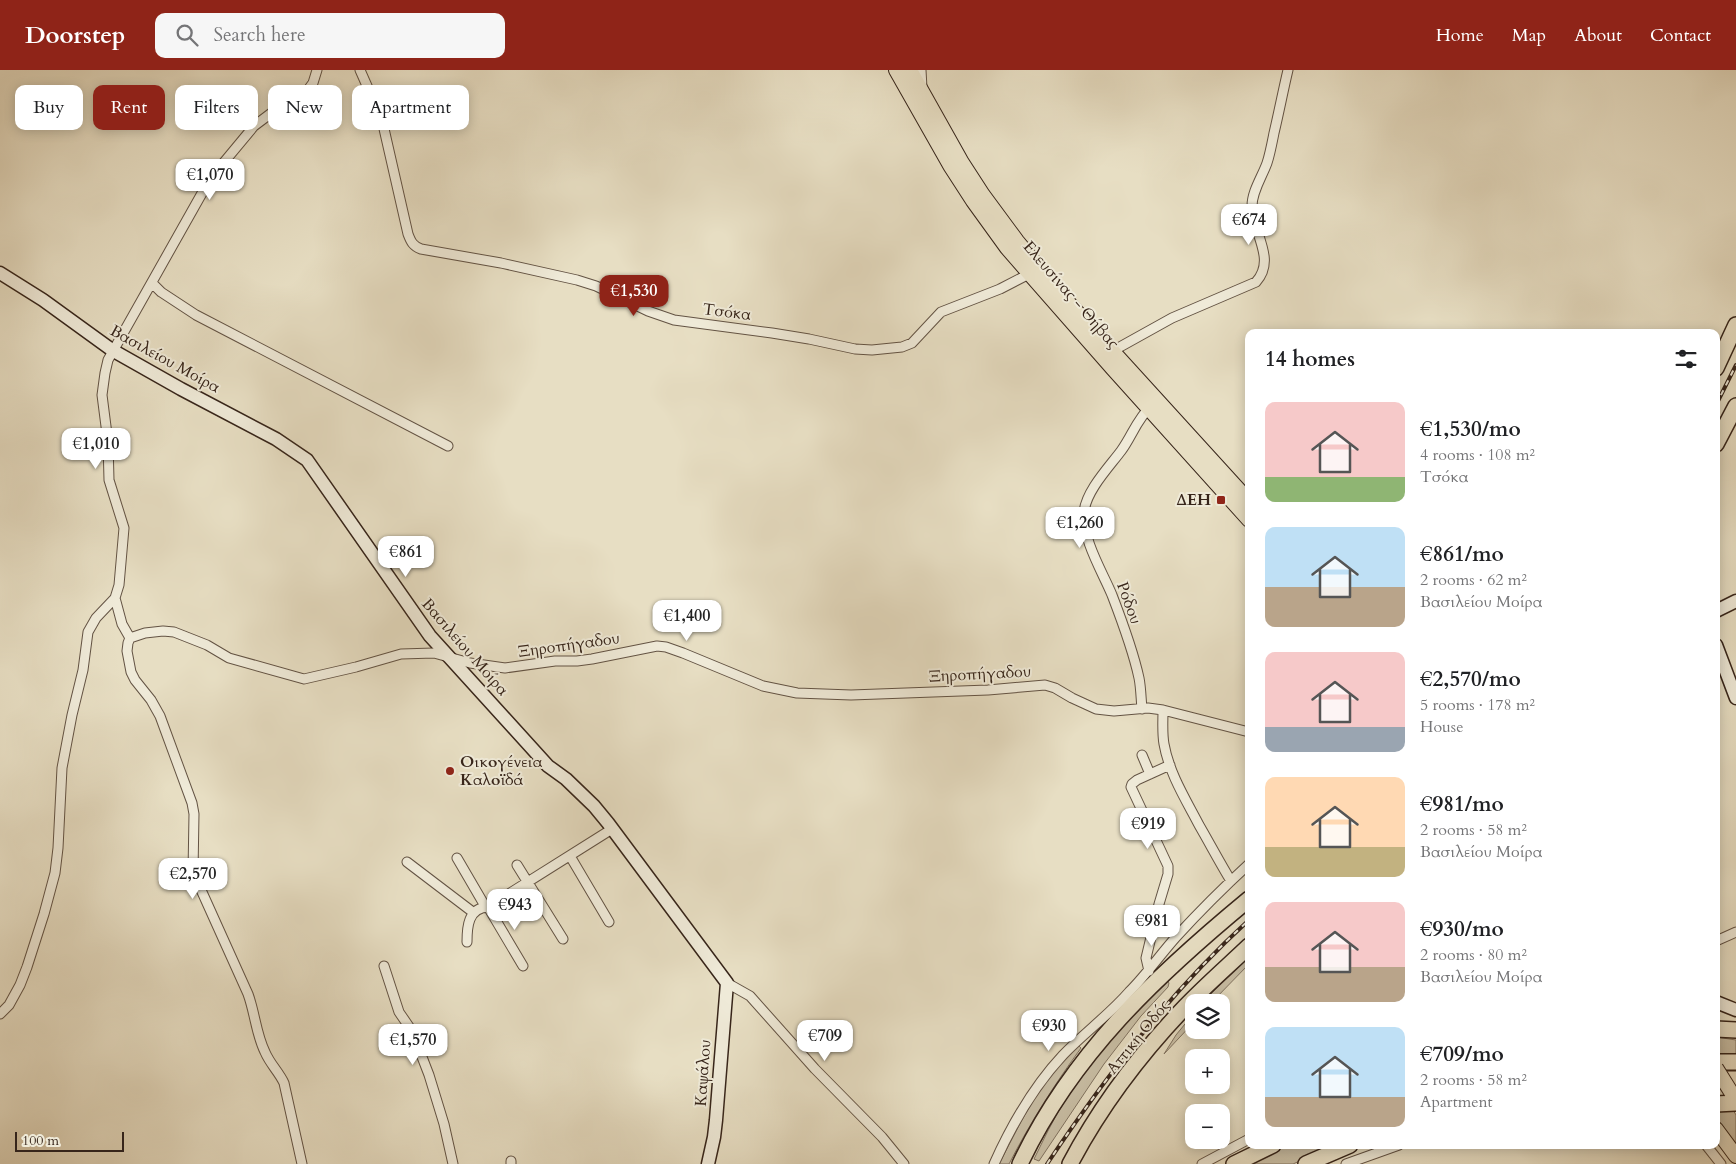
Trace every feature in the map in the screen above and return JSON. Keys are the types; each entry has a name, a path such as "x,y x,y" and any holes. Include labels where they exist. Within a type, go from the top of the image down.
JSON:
{"highway":[{"path":"1720,359 1736,325"},
{"path":"1720,436 1736,406"},
{"name":"Αττική Οδός","path":"1020,1164 1067,1083 1114,1024 1174,963 1245,902"},
{"name":"Αττική Οδός","path":"1070,1164 1106,1104 1143,1055 1185,1007 1245,950"},
{"path":"1720,1029 1736,1030"},
{"path":"1720,1062 1736,1062"},
{"path":"1720,1082 1735,1094 1720,1102"},
{"path":"1234,1164 1265,1149"},
{"path":"1306,1164 1341,1149"}],"main road":[{"name":"Ελευσίνας - Θήβας","path":"896,70 962,185 989,224 1028,274 1108,354 1153,404 1245,515"},
{"name":"Ελευσίνας - Θήβας","path":"910,70 962,161 999,218 1108,354"},
{"name":"Ελευσίνας - Θήβας","path":"1153,404 1245,497"},
{"path":"1720,1073 1735,1094"},
{"path":"1720,1134 1736,1156"}],"street":[{"path":"0,1014 9,1005 20,985 44,914 55,873 62,768 83,670 88,632 96,618 115,598 119,584 124,528 109,480 108,442 102,395 105,373 112,350 152,283 200,195 218,167 254,126 274,111 293,103 305,94 313,83 317,70"},
{"name":"Τσόκα","path":"360,70 382,120 408,234 415,247 421,249 500,263 577,280 596,286 648,311 674,320 779,334 856,349 872,350 895,348 912,343 941,312 1000,289 1028,274"},
{"path":"921,70 923,93"},
{"path":"1108,354 1172,318 1256,282 1260,277 1265,265 1265,255 1255,224 1252,204 1267,162 1288,70"},
{"name":"Βασιλείου Μοίρα","path":"0,273 56,309 112,350 181,389 276,438 307,460 430,636 447,657 468,676 548,766 566,779 594,806 727,983"},
{"path":"152,283 161,292 196,315 448,446"},
{"name":"Ρόδου","path":"1142,709 1141,688 1135,662 1112,596 1088,538 1084,512 1089,496 1102,475 1122,451 1137,421 1153,404"},
{"path":"115,598 122,624 130,638 127,651 131,672 160,716 192,803 194,814 193,872 248,994 264,1051 284,1083 302,1164"},
{"path":"1720,609 1736,601"},
{"name":"Ξηροπήγαδου","path":"130,638 145,633 174,632 207,645 229,658 304,679 401,654 434,653 505,668 555,661 592,659 657,646 683,653 763,686 797,693 860,695 988,690 1045,685 1055,688 1096,709 1114,711 1163,710 1245,731"},
{"path":"1720,656 1736,698"},
{"path":"1163,710 1164,740 1170,765 1215,855 1232,882"},
{"path":"1142,755 1150,774"},
{"path":"1149,971 1146,958 1150,936 1169,870 1167,862 1131,787 1136,780 1170,765"},
{"path":"468,942 468,922 474,913 528,882 612,829"},
{"path":"570,856 609,922"},
{"path":"457,858 522,966"},
{"path":"407,862 474,913"},
{"path":"517,865 563,939"},
{"path":"994,1164 1035,1087 1064,1054 1107,1016 1149,971 1175,938 1245,868"},
{"path":"1720,939 1736,932"},
{"path":"384,966 400,1012 417,1042 429,1075 444,1124 453,1164"},
{"path":"727,983 750,996 815,1069 882,1137 904,1164"},
{"name":"Καψάλου","path":"708,1164 716,1120 727,983"},
{"path":"1720,1004 1736,1010"},
{"path":"1202,1164 1245,1141"},
{"path":"1346,1164 1388,1149"},
{"path":"1709,1149 1721,1164"}],"shaded area":[{"path":"1245,959 1245,968 1220,994 1211,994"},
{"path":"1167,980 1169,983 1168,987 1141,1016 1104,1064 1039,1161 1034,1159 1049,1129 1076,1084 1126,1023"},
{"path":"1185,1024 1185,1032 1164,1054"},
{"path":"1720,1038 1736,1040 1736,1055 1720,1054"},
{"path":"1079,1046 1081,1048 1043,1104 1009,1164 999,1164 1023,1117 1045,1082 1068,1054"},
{"path":"1732,1108 1736,1115 1736,1144 1720,1123 1720,1110"},
{"path":"1278,1149 1327,1149 1293,1164 1246,1164"}],"railway":[{"path":"1720,397 1736,365"},
{"path":"1047,1164 1092,1099 1140,1036 1192,976 1245,924"}],"place":[{"name":"ΔΕΗ","path":"1221,500"},
{"name":"Οικογένεια Καλοϊδά","path":"450,771"}]}
